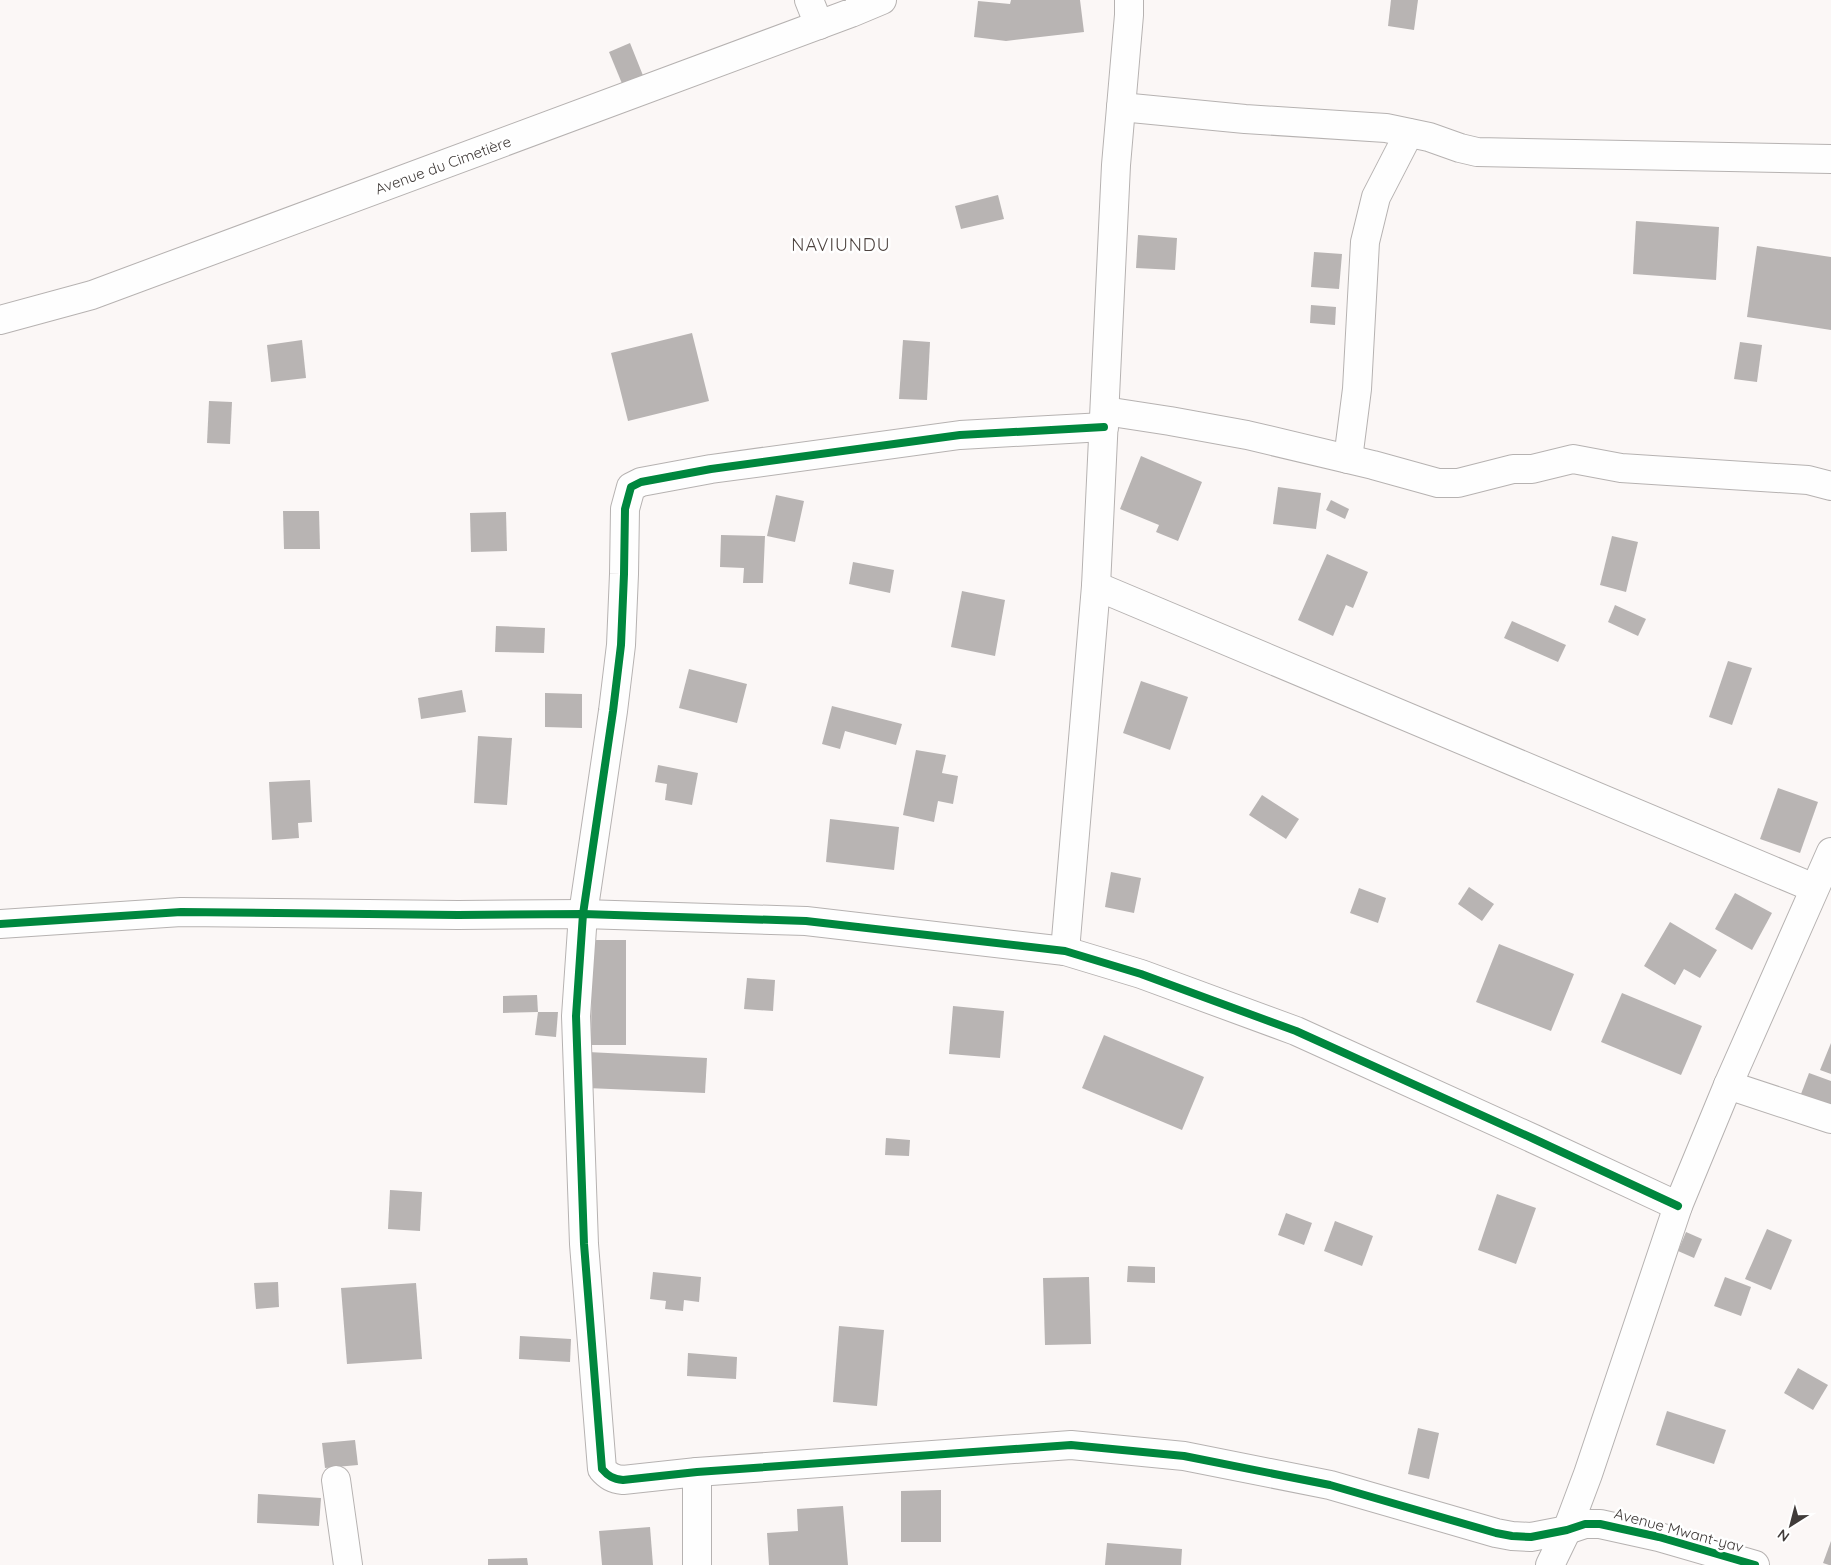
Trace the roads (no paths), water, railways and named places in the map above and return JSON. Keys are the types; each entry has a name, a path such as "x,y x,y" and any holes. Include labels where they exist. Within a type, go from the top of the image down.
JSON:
{"street":[{"path":"808,0 819,25"},
{"name":"Avenue du Cimetière","path":"0,320 92,295 882,0"},
{"path":"1065,951 1096,586 1116,164 1129,0"},
{"path":"1121,107 1245,119 1386,128 1428,136 1460,148 1478,152 1831,159"},
{"path":"1348,459 1357,389 1365,242 1376,197 1408,133"},
{"path":"1104,419 1170,421 1247,435 1438,483 1458,483 1513,469 1532,469 1573,460 1621,468 1808,480 1831,486"},
{"name":"Avenue Mwant-yav","path":"1104,419 960,435 711,469 641,482 631,487 625,509 621,645 583,914 576,1016 584,1244 602,1469 607,1475 615,1479 1071,1444 1184,1456 1330,1485 1512,1536 1531,1537 1567,1530 1585,1524 1600,1524 1659,1537 1755,1565"},
{"path":"1096,586 1814,888"},
{"path":"1550,1565 1567,1530 1588,1474 1678,1206 1728,1085 1831,852"},
{"path":"0,924 181,912 448,915 583,914 806,922 1065,951 1140,974 1296,1031 1678,1206"},
{"path":"1728,1085 1831,1119"},
{"path":"697,1472 697,1565"},
{"path":"336,1480 348,1565"}],"district":[{"name":"NAVIUNDU","path":"841,244"}]}
